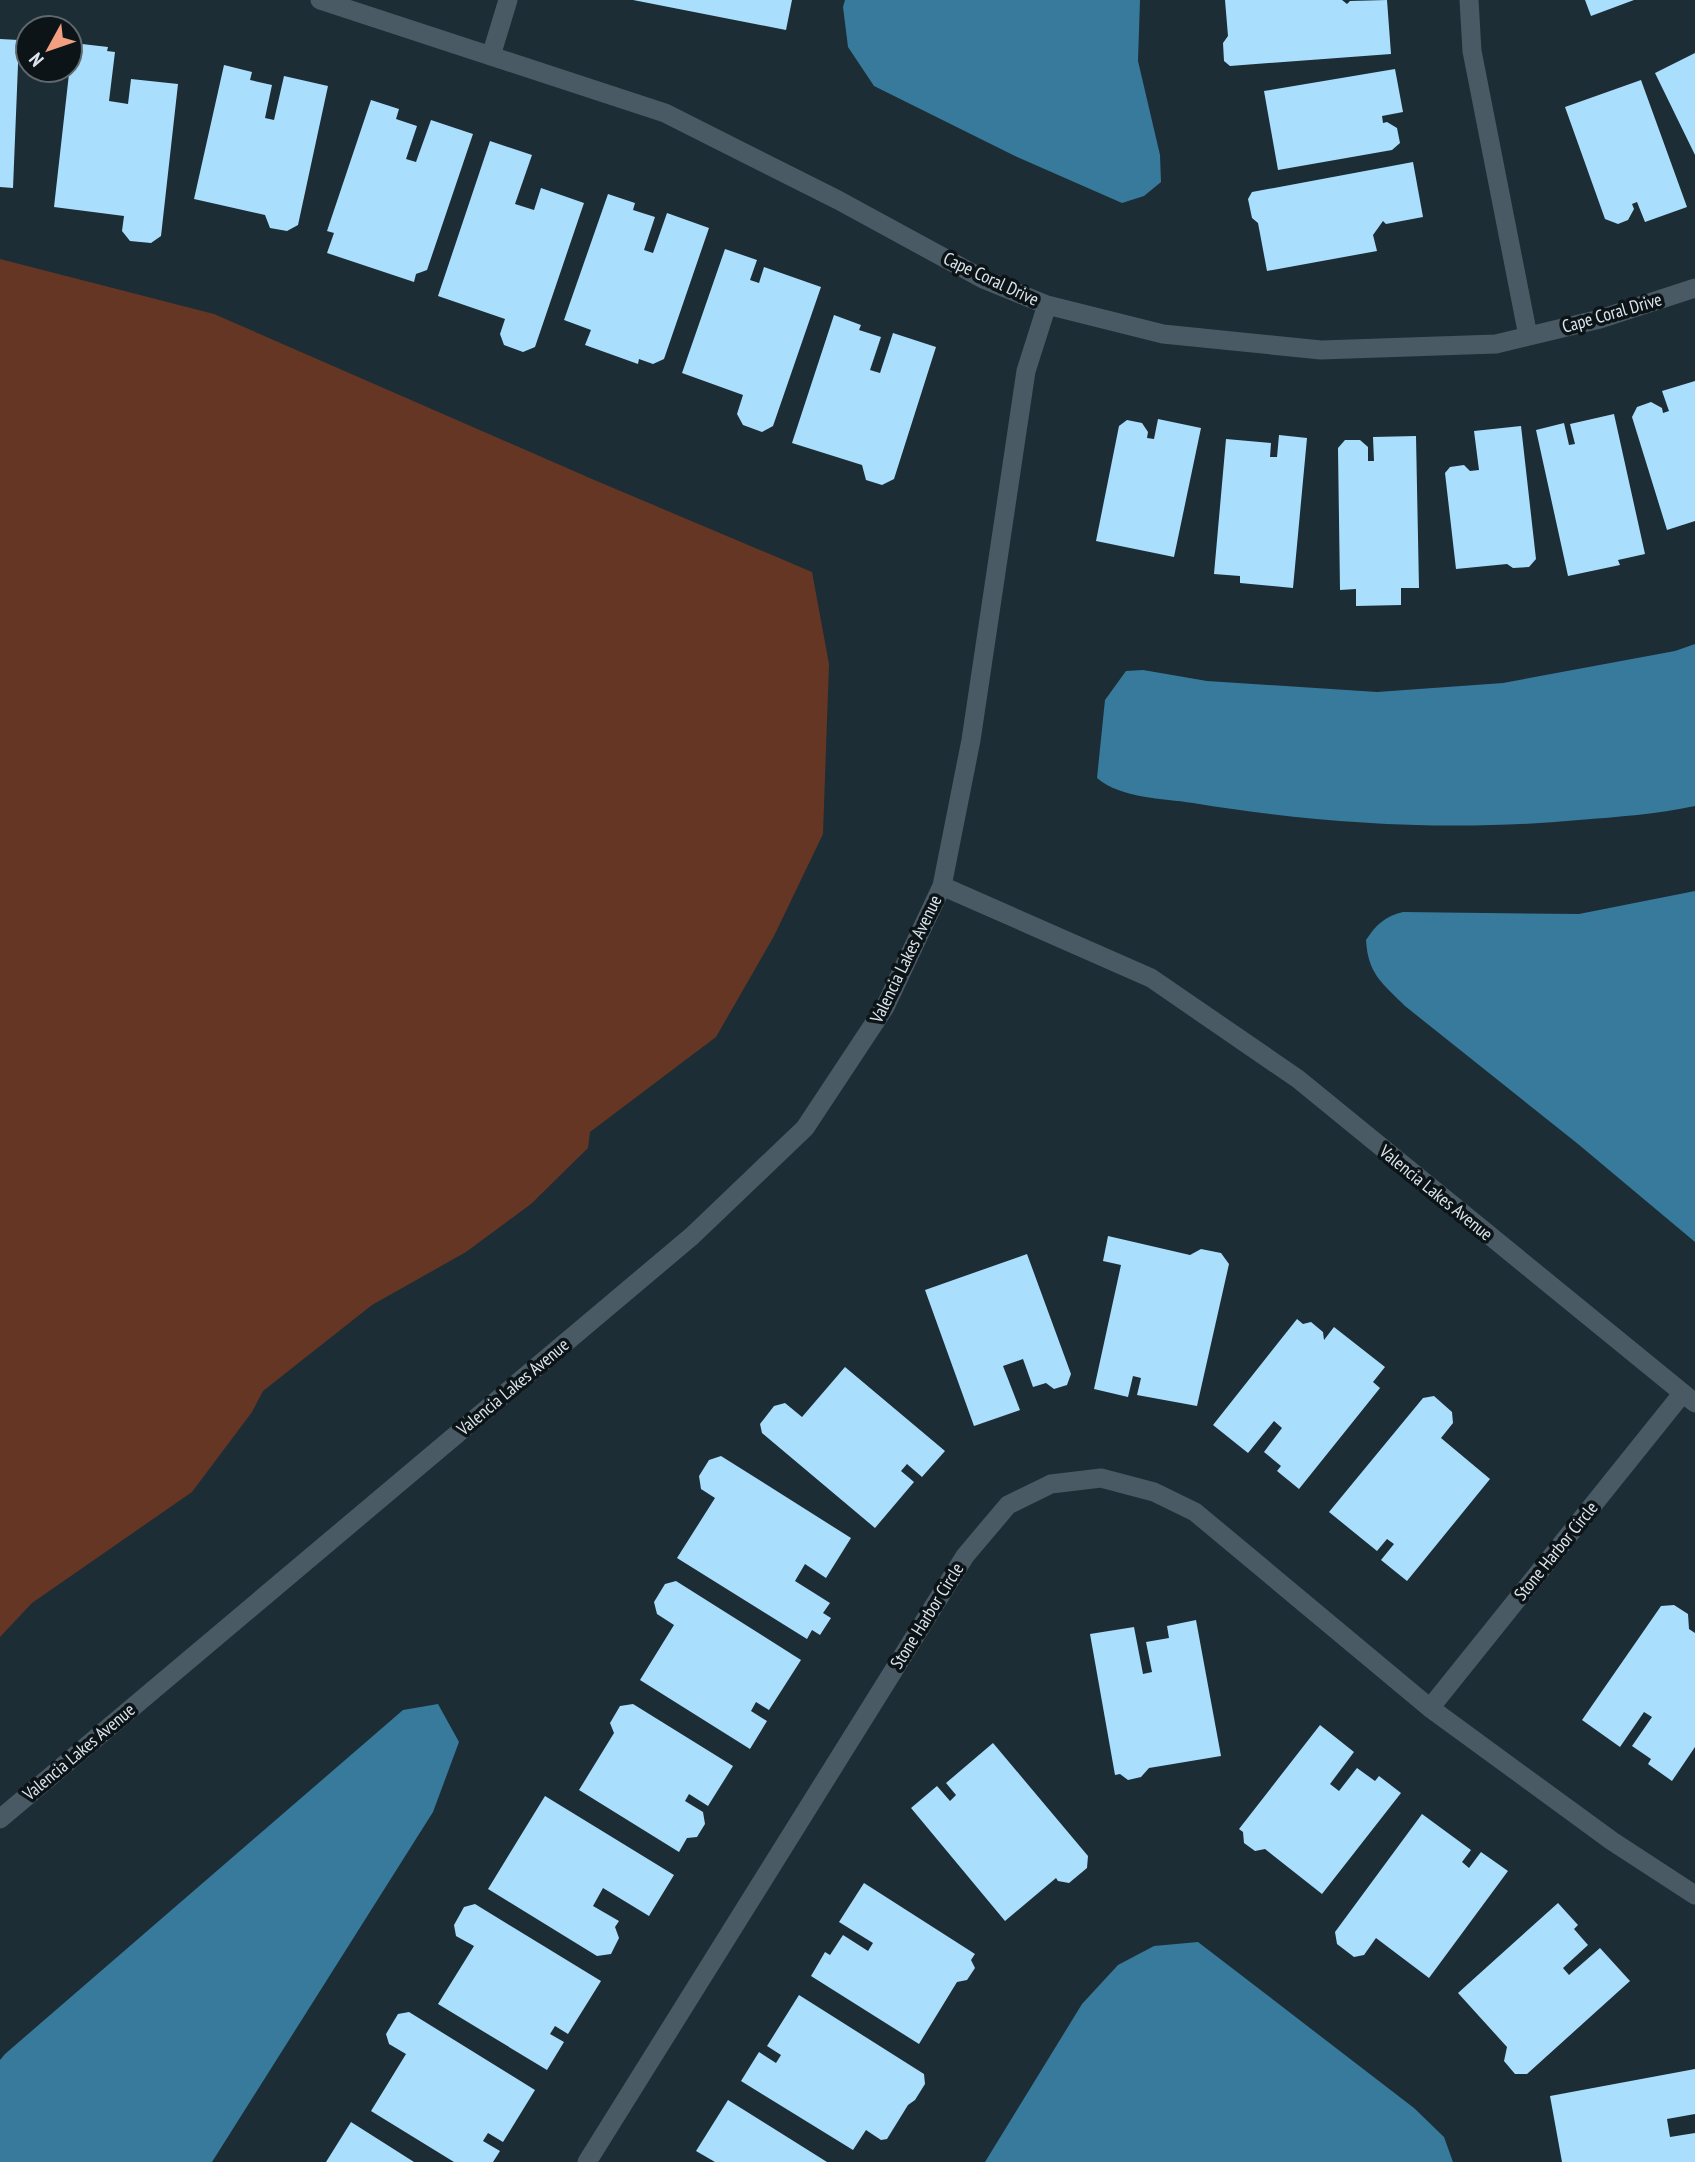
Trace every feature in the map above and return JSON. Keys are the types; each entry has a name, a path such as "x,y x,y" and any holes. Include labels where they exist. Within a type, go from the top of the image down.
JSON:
{"street":[{"name":"Cape Coral Drive","path":"320,0 665,113 838,200 982,279 1047,305 1163,334 1321,350 1496,344 1600,319 1695,288"},
{"path":"491,56 508,0"},
{"path":"1469,0 1472,51 1528,336"},
{"name":"Valencia Lakes Avenue","path":"0,1819 692,1236 805,1128 885,1007 942,886 971,740 1026,371 1047,305"},
{"name":"Valencia Lakes Avenue","path":"942,886 1151,978 1298,1079 1688,1399"},
{"name":"Stone Harbor Circle","path":"1430,1708 1688,1399"},
{"name":"Stone Harbor Circle","path":"587,2162 965,1556 1008,1505 1051,1484 1101,1478 1154,1492 1195,1512 1430,1708 1612,1841 1695,1895"}],"shaded area":[{"path":"0,259 214,314 812,572 829,664 823,834 774,936 716,1037 590,1132 588,1148 531,1204 466,1252 372,1305 263,1391 252,1412 192,1492 32,1603 0,1637"}],"water":[{"path":"845,0 1140,0 1138,61 1160,155 1161,182 1144,196 1122,203 1015,156 874,86 848,47 843,7"},
{"path":"1695,644 1695,806 1637,815 1531,824 1386,824 1289,816 1130,794 1097,778 1105,700 1126,671 1143,670 1207,681 1377,692 1503,683 1675,651"},
{"path":"1695,891 1695,1242 1578,1144 1405,1006 1373,970 1366,940 1382,922 1403,912 1579,914"},
{"path":"438,1704 459,1742 433,1812 212,2162 0,2162 0,2060 5,2054 403,1710"},
{"path":"1198,1942 1414,2108 1444,2137 1453,2162 985,2162 1082,2004 1118,1965 1154,1946"}],"building":[{"path":"633,0 792,0 786,30"},
{"path":"1225,0 1342,0 1347,4 1350,1 1387,0 1391,54 1230,66 1224,61 1223,43 1228,36"},
{"path":"1585,0 1634,0 1591,16"},
{"path":"0,39 14,40 14,84 17,84 13,188 0,187"},
{"path":"84,44 108,47 107,51 115,52 109,101 128,104 131,79 178,84 161,236 151,243 130,241 122,231 124,216 54,207 68,84 84,84"},
{"path":"1695,53 1695,155 1655,73"},
{"path":"224,65 252,72 250,80 272,85 265,118 274,120 284,76 328,86 298,225 287,231 270,228 265,215 194,199"},
{"path":"1395,69 1403,112 1382,116 1383,123 1387,122 1397,128 1400,143 1392,150 1278,170 1264,91"},
{"path":"1641,80 1687,207 1645,222 1637,202 1632,204 1634,209 1628,220 1618,224 1605,219 1565,107"},
{"path":"371,100 399,109 396,119 417,126 406,159 416,162 431,120 473,134 427,270 416,274 414,282 327,253 334,233 327,231"},
{"path":"490,141 532,155 515,204 534,210 541,188 584,203 535,347 523,352 504,345 500,334 505,319 438,296"},
{"path":"1413,162 1423,217 1386,224 1383,221 1373,235 1377,251 1267,271 1258,223 1252,218 1248,199 1252,192"},
{"path":"608,194 635,203 633,210 655,217 644,250 653,253 667,213 709,228 664,359 653,364 639,359 638,364 585,345 591,330 564,320"},
{"path":"725,249 757,260 750,280 759,283 764,267 821,287 773,426 762,432 743,425 737,414 743,395 682,373"},
{"path":"834,315 861,325 859,330 881,337 870,370 880,373 893,333 936,347 894,479 882,485 866,480 862,465 792,443"},
{"path":"1695,381 1695,521 1667,530 1632,417 1637,407 1651,402 1662,408 1663,413 1669,411 1662,391"},
{"path":"1614,414 1645,554 1618,560 1620,565 1568,576 1536,430 1564,423 1569,445 1575,444 1570,424"},
{"path":"1158,419 1201,428 1174,557 1096,541 1119,426 1127,420 1142,423 1148,432 1147,438 1154,439"},
{"path":"1521,426 1536,559 1529,567 1513,568 1507,564 1456,569 1445,473 1450,467 1464,465 1470,471 1479,470 1474,431"},
{"path":"1279,435 1307,438 1293,588 1240,583 1240,576 1214,574 1226,439 1271,443 1270,457 1277,457"},
{"path":"1416,436 1419,588 1401,588 1401,605 1356,606 1356,589 1340,590 1338,448 1345,440 1360,440 1368,447 1368,461 1374,461 1373,437"},
{"path":"1108,1236 1190,1255 1201,1249 1221,1253 1229,1264 1197,1406 1137,1395 1141,1378 1133,1376 1128,1397 1094,1389 1121,1265 1103,1261"},
{"path":"1027,1254 1071,1374 1067,1385 1054,1389 1046,1383 1033,1387 1023,1359 1003,1366 1020,1410 974,1426 925,1290"},
{"path":"1297,1319 1303,1324 1311,1322 1323,1332 1324,1340 1334,1327 1385,1367 1373,1382 1380,1388 1299,1489 1277,1471 1281,1466 1264,1452 1282,1428 1274,1421 1248,1453 1213,1425"},
{"path":"845,1367 945,1451 922,1477 907,1464 901,1471 914,1482 875,1528 762,1433 760,1424 774,1406 785,1403 802,1417"},
{"path":"1434,1396 1452,1412 1453,1423 1441,1438 1490,1479 1407,1581 1381,1560 1394,1544 1387,1539 1377,1551 1329,1512 1423,1398"},
{"path":"721,1456 851,1538 826,1578 805,1564 795,1581 830,1603 823,1613 831,1618 820,1635 812,1630 807,1639 677,1558 715,1498 701,1489 699,1476 709,1460"},
{"path":"676,1581 801,1660 769,1710 756,1702 751,1711 767,1721 750,1749 640,1680 674,1625 657,1614 654,1602 665,1584"},
{"path":"1674,1605 1688,1614 1689,1629 1695,1633 1695,1747 1672,1781 1648,1764 1651,1759 1632,1746 1652,1717 1644,1712 1620,1747 1582,1720 1661,1606"},
{"path":"1196,1620 1221,1756 1149,1768 1141,1777 1128,1780 1120,1774 1115,1775 1090,1634 1134,1627 1143,1674 1152,1672 1146,1642 1169,1638 1167,1626"},
{"path":"633,1704 733,1766 708,1806 689,1794 685,1801 703,1812 705,1824 697,1837 687,1838 679,1852 579,1790 614,1733 610,1723 620,1706"},
{"path":"1320,1725 1354,1752 1330,1784 1339,1791 1357,1768 1375,1781 1379,1776 1401,1793 1322,1894 1265,1849 1255,1851 1244,1843 1243,1832 1239,1829"},
{"path":"993,1743 1088,1856 1087,1868 1069,1883 1056,1878 1005,1921 911,1808 937,1786 950,1801 956,1795 946,1783"},
{"path":"545,1796 674,1875 649,1916 603,1888 593,1906 619,1921 615,1927 619,1938 611,1954 597,1956 488,1889"},
{"path":"1422,1814 1471,1850 1462,1862 1469,1868 1481,1852 1508,1871 1429,1978 1376,1938 1364,1955 1354,1957 1337,1944 1335,1932"},
{"path":"864,1883 975,1954 971,1960 975,1968 967,1980 957,1982 919,2044 811,1976 825,1952 830,1955 843,1935 868,1951 873,1943 839,1922"},
{"path":"1558,1903 1578,1925 1574,1929 1588,1945 1563,1968 1569,1975 1600,1948 1630,1981 1527,2074 1515,2074 1504,2061 1507,2047 1458,1993"},
{"path":"475,1904 601,1981 568,2034 555,2026 550,2034 564,2042 547,2070 438,2004 474,1946 456,1936 454,1925 464,1907"},
{"path":"799,1995 924,2074 925,2084 887,2139 881,2140 866,2130 853,2150 741,2081 759,2052 776,2063 781,2055 767,2046"},
{"path":"409,2012 535,2090 503,2142 488,2133 483,2141 500,2151 493,2162 454,2162 371,2111 406,2054 389,2044 386,2034 398,2014"},
{"path":"1695,2069 1695,2114 1667,2119 1670,2137 1695,2133 1695,2162 1562,2162 1550,2096"},
{"path":"728,2100 827,2162 715,2162 696,2151"},
{"path":"351,2122 414,2162 326,2162"}]}
